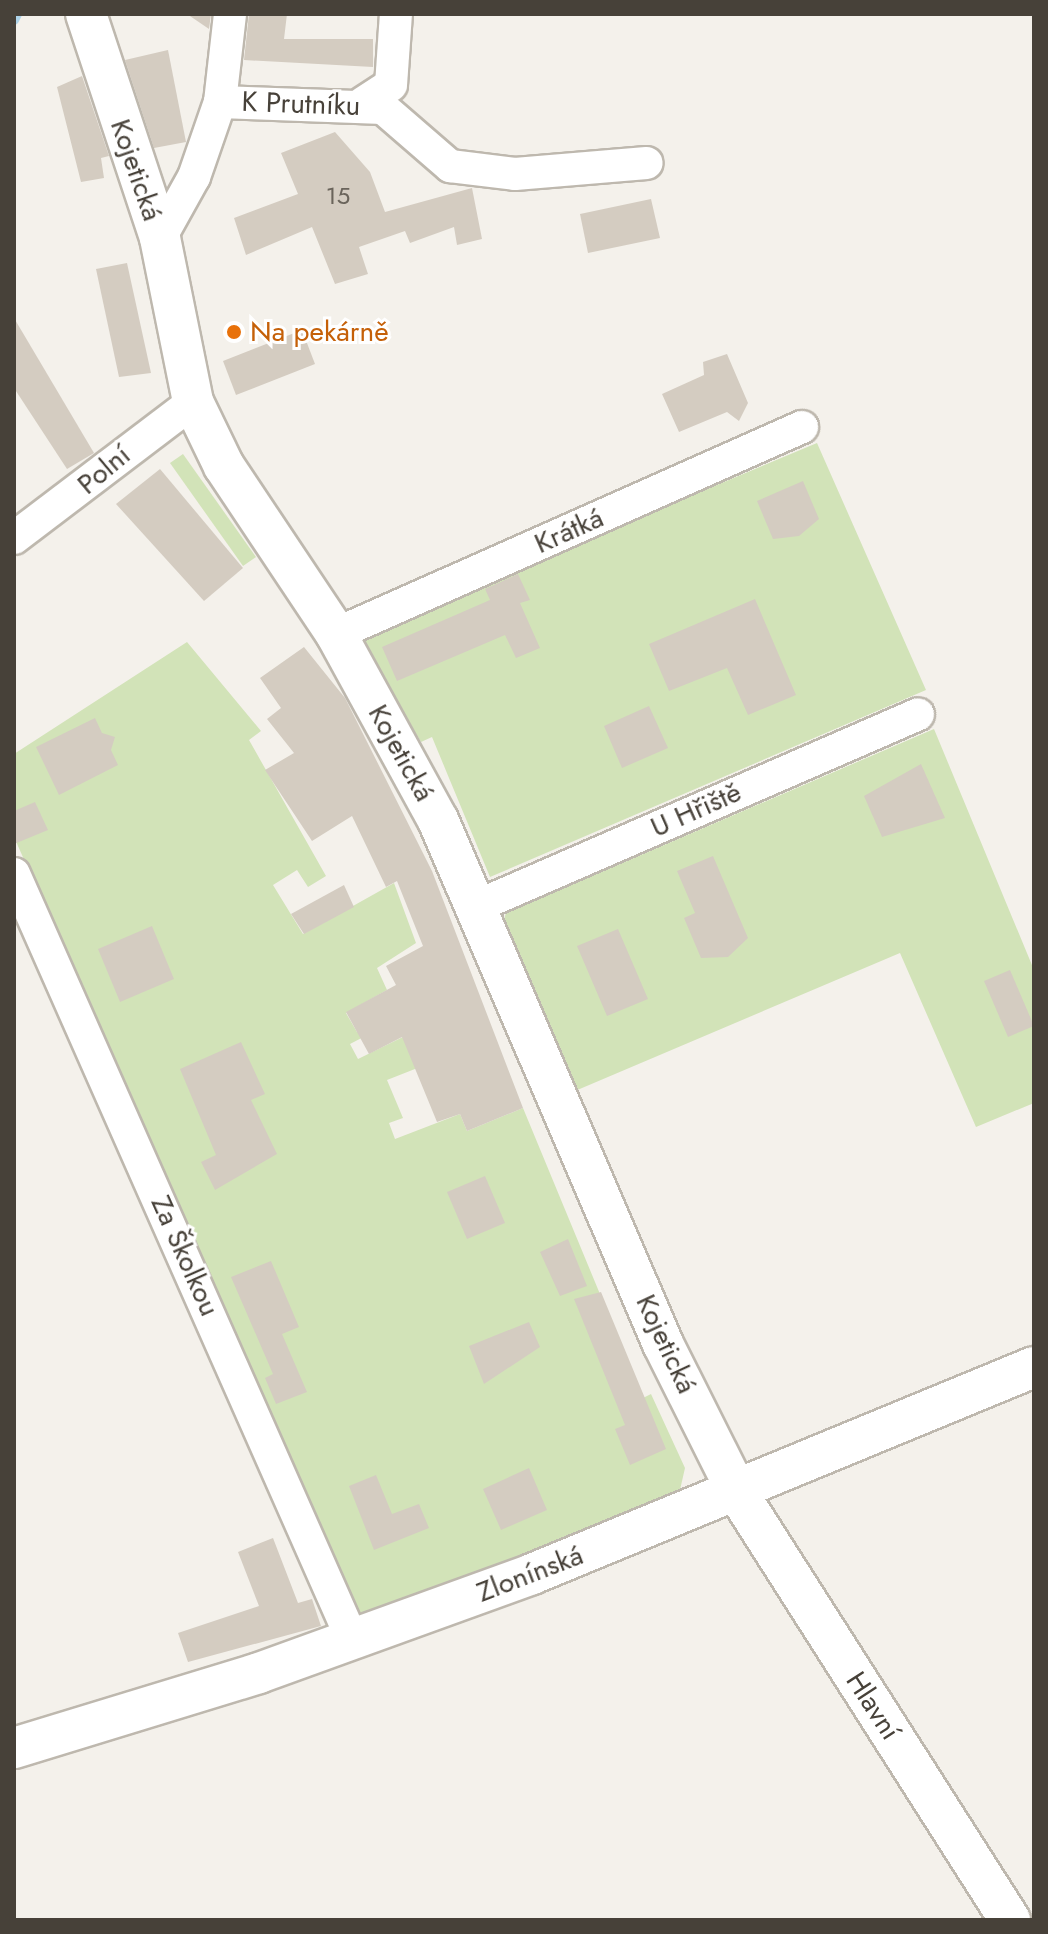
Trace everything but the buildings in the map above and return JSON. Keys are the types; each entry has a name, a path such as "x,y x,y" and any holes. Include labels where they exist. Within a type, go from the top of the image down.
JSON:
{"street":[{"name":"Kojetická","path":"86,14 160,238 193,402 224,466 336,634 438,820 663,1344 737,1492"},
{"path":"160,238 194,177 220,102 230,14"},
{"path":"363,103 391,85 396,14"},
{"name":"K Prutníku","path":"220,102 363,103 383,108 450,166 515,174 647,163"},
{"name":"Polní","path":"14,538 193,402"},
{"name":"Krátká","path":"336,634 802,427"},
{"name":"U Hřiště","path":"475,907 918,714"},
{"name":"Za Školkou","path":"14,874 352,1639"},
{"name":"Zlonínská","path":"14,1748 352,1639 737,1492 1034,1367"},
{"name":"Hlavní","path":"737,1492 1010,1920"}],"green space":[{"path":"817,443 926,690 490,877 432,737 421,742 357,636"},
{"path":"183,454 256,557 243,566 170,463"},
{"path":"187,642 261,731 249,740 326,876 308,887 297,870 273,885 303,934 394,883 416,943 377,968 387,990 346,1013 357,1032 398,1019 350,1044 358,1059 409,1034 420,1067 387,1080 403,1118 389,1123 395,1139 460,1114 467,1131 523,1108 643,1398 651,1394 685,1468 677,1503 359,1615 14,837 14,754"},
{"path":"934,729 1034,970 1034,1103 976,1127 900,953 575,1091 503,922 506,913"}],"waterway":[{"path":"14,20 17,14"}],"place":[{"name":"Na pekárně","path":"234,332"}]}
